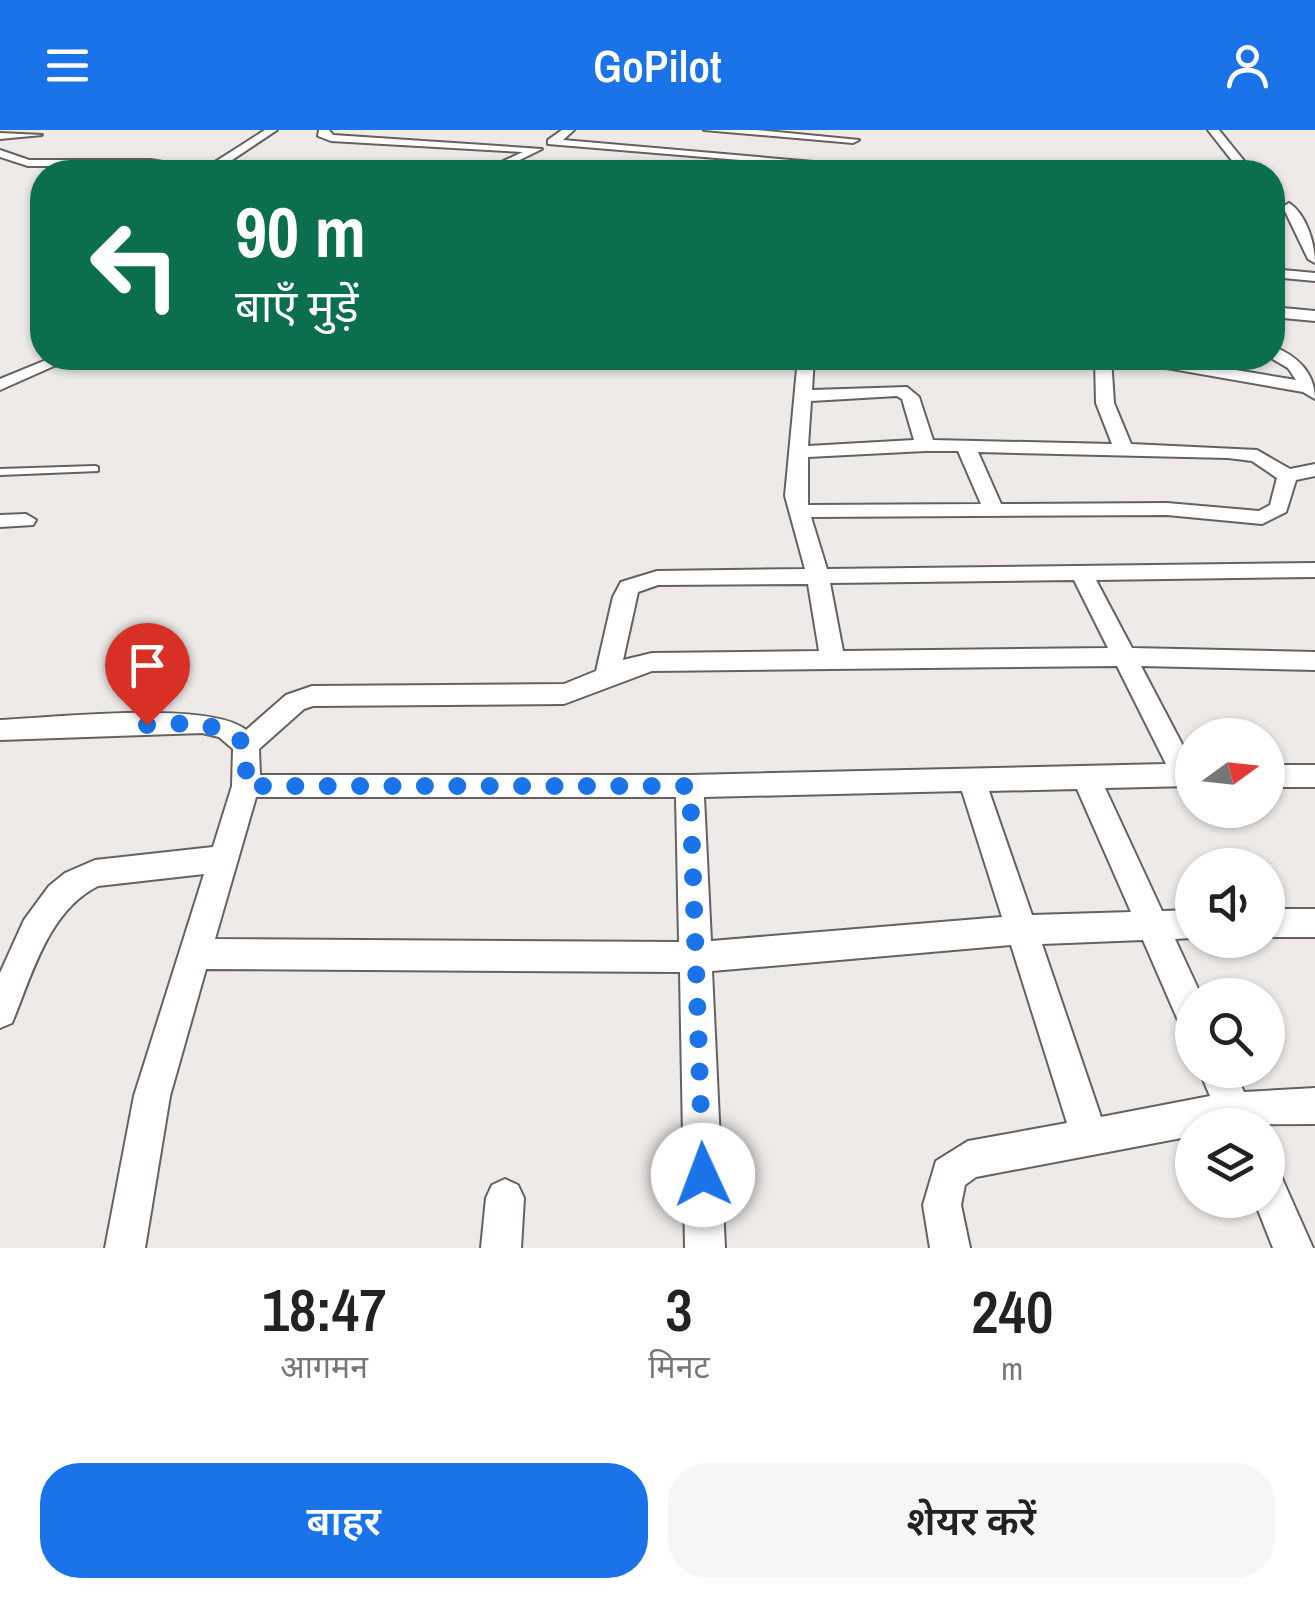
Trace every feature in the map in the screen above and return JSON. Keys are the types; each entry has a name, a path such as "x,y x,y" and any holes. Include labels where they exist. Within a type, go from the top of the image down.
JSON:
{"street":[{"path":"225,160 272,130"},
{"path":"324,130 322,134 331,138 536,150"},
{"path":"513,160 569,130"},
{"path":"709,130 854,135 848,160"},
{"path":"1214,130 1237,160"},
{"path":"0,136 37,135"},
{"path":"552,142 772,160"},
{"path":"0,153 30,162"},
{"path":"1285,206 1308,209"},
{"path":"1289,207 1315,258"},
{"path":"1285,274 1315,277"},
{"path":"1285,313 1315,316"},
{"path":"1285,359 1294,365 1312,393"},
{"path":"0,385 36,370"},
{"path":"806,370 798,511 818,576 832,660"},
{"path":"1104,370 1105,403 1124,451"},
{"path":"1198,370 1312,393"},
{"path":"806,396 901,390 910,398 926,444"},
{"path":"800,452 926,444 1243,453 1267,461 1287,476 1315,470"},
{"path":"966,447 993,509"},
{"path":"798,511 1167,509 1262,518 1279,508 1287,476"},
{"path":"0,521 26,520"},
{"path":"608,672 624,596 637,583 657,578 1082,576 1315,570"},
{"path":"1082,576 1175,750"},
{"path":"125,1248 152,1096 246,786 246,745 295,702 312,696 564,694 584,689 608,672 652,662 1126,657 1315,661"},
{"path":"0,730 202,722 227,729 246,745"},
{"path":"1084,775 1178,978"},
{"path":"246,786 690,786 1175,775"},
{"path":"1285,776 1315,776"},
{"path":"972,780 1090,1138"},
{"path":"690,786 705,1248"},
{"path":"0,1011 50,906 76,879 95,873 225,859"},
{"path":"1285,923 1315,922"},
{"path":"194,954 696,957 1019,930 1175,924"},
{"path":"1285,1110 1315,1106"},
{"path":"950,1248 942,1205 949,1174 968,1160 1175,1126"},
{"path":"501,1248 505,1198"},
{"path":"1280,1218 1293,1248"}],"lane":[{"path":"0,472 95,468"}],"route":[{"path":"147,725 202,722 227,729 246,745 246,786 690,786 703,1175"}]}
